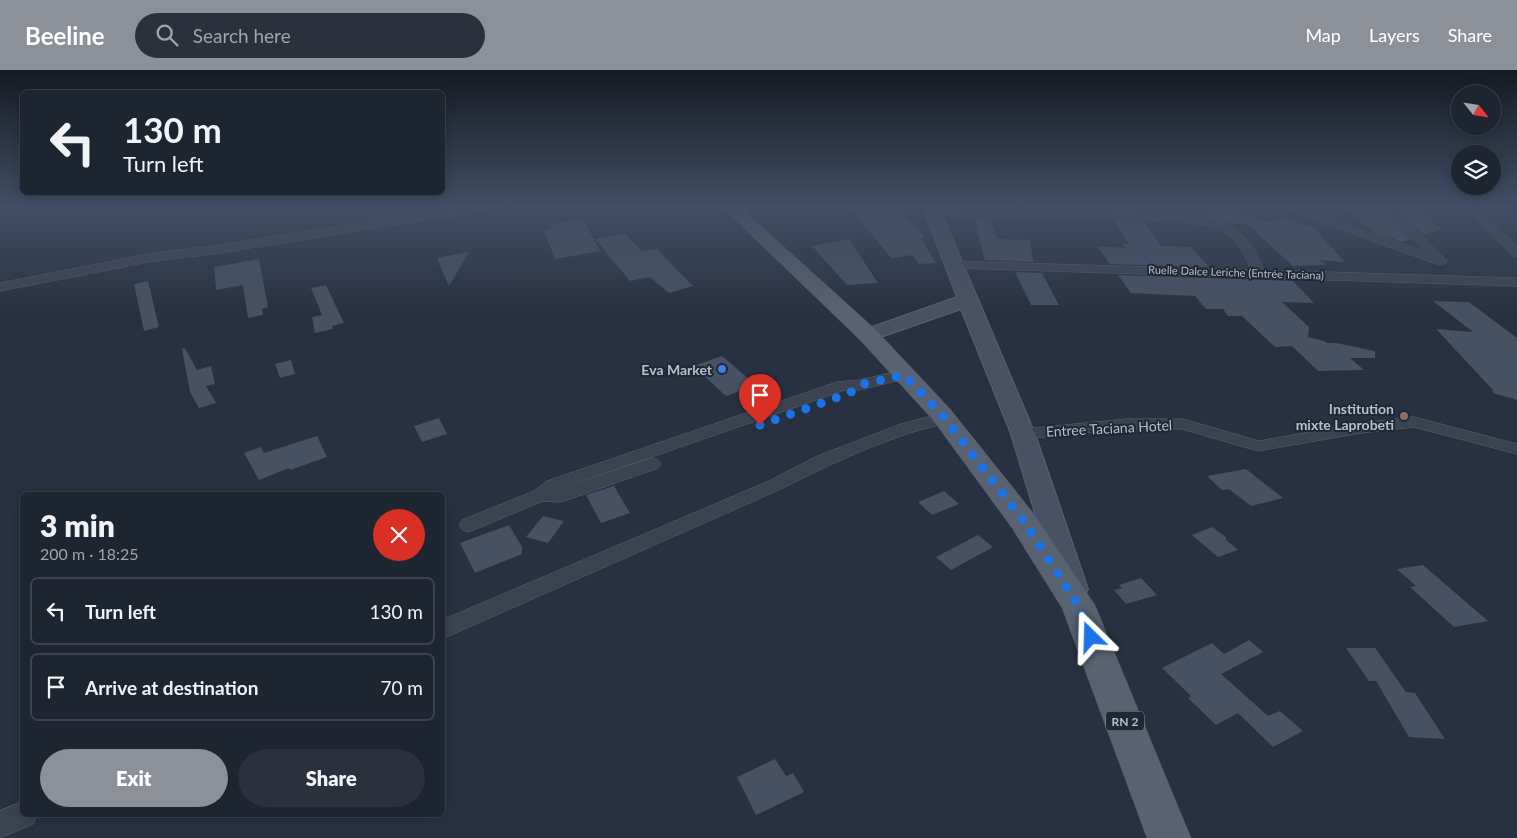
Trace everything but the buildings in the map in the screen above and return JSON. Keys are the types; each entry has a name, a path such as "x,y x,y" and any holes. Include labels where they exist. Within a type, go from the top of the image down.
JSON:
{"main road":[{"name":"RN 2","path":"767,241 868,335 942,415 1023,520 1078,605 1169,838"},
{"path":"945,241 967,300 1023,434 1078,605"},
{"path":"868,335 967,300"}],"street":[{"path":"0,286 154,257 269,241"},
{"path":"1242,241 1248,247 1259,273"},
{"path":"1386,241 1441,261"},
{"path":"1421,241 1460,280"},
{"path":"1504,241 1517,253"},
{"name":"Ruelle Dalce Leriche (Entrée Taciana)","path":"954,264 1517,282"},
{"path":"469,525 541,495 560,496 850,393 859,385 904,375"},
{"path":"445,629 775,485 820,461 907,428 937,420 942,415"},
{"name":"Entree Taciana Hotel","path":"1023,434 1126,424 1183,424 1258,446 1361,428 1414,422 1517,449"},
{"path":"0,825 20,816"}],"place":[{"name":"Eva Market","path":"722,369"},
{"name":"Institution mixte Laprobeti","path":"1404,416"}],"route":[{"path":"760,425 850,393 859,385 904,375 942,415 1023,520 1078,605 1091,637"}]}
